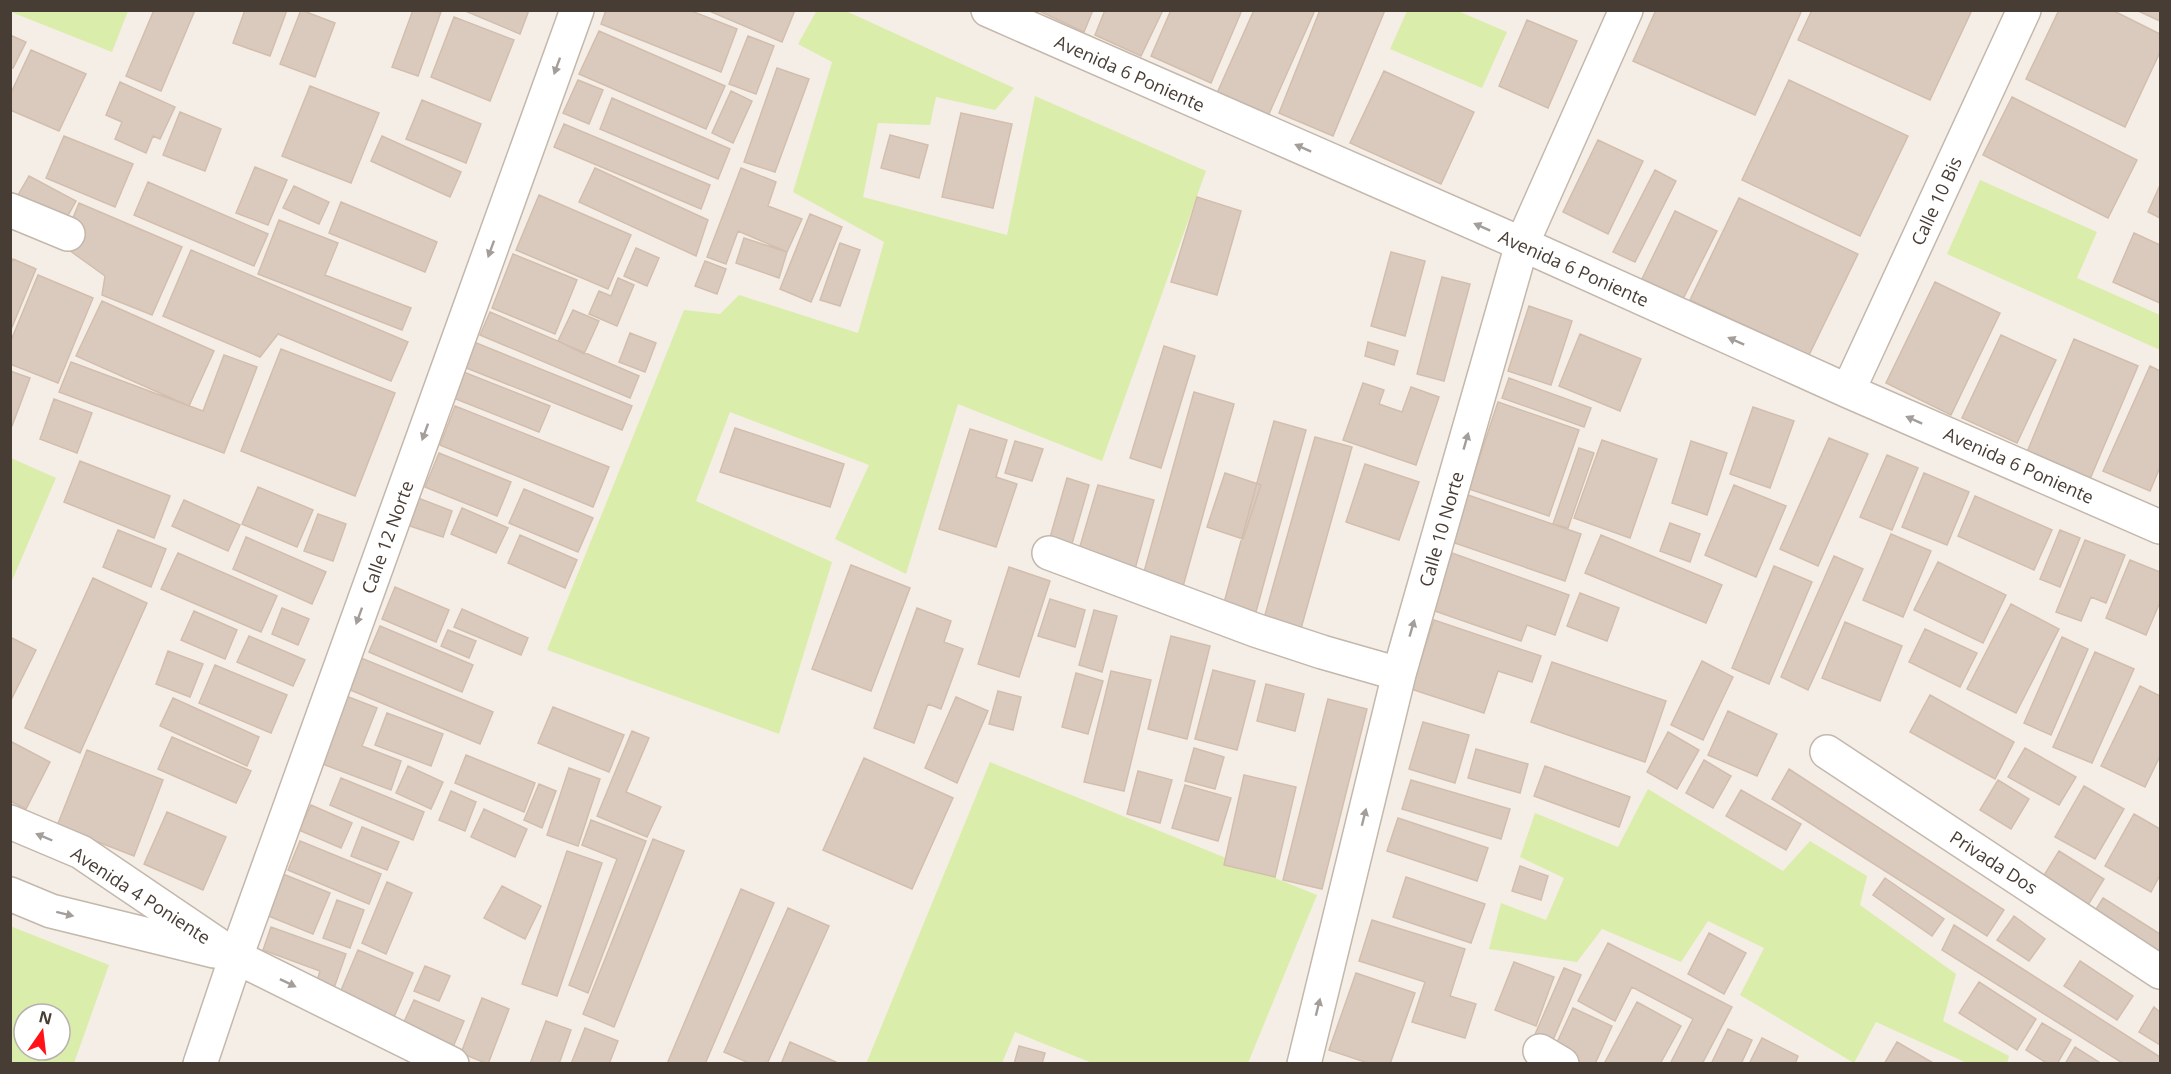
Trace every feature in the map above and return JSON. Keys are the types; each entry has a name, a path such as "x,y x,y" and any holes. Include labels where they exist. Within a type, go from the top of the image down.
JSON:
{"street":[{"name":"Calle 12 Norte","path":"200,1064 236,957 577,10"},
{"name":"Avenida 6 Poniente","path":"988,10 2160,527"},
{"name":"Calle 10 Norte","path":"1304,1064 1399,674 1522,244 1626,10"},
{"name":"Calle 10 Bis","path":"1848,391 2024,10"},
{"path":"10,210 68,234"},
{"path":"1049,553 1255,630 1399,674"},
{"name":"Privada Dos","path":"1827,752 2160,972"},
{"name":"Avenida 4 Poniente","path":"10,822 81,852 236,957 452,1064"},
{"name":"Avenida 4 Poniente","path":"10,894 51,910 236,957"}],"green space":[{"path":"11,10 128,11 112,52"},
{"path":"817,10 846,11 1014,88 995,110 936,97 930,125 878,123 863,197 1007,235 1035,96 1206,171 1102,461 958,404 906,574 835,539 869,465 730,412 696,501 832,562 779,734 547,650 684,310 720,314 739,295 858,333 884,242 793,192 832,62 798,44"},
{"path":"1407,11 1458,11 1507,32 1482,88 1390,49"},
{"path":"1980,180 2097,232 2077,278 2160,315 2160,350 1947,254"},
{"path":"11,458 56,478 11,583"},
{"path":"990,762 1317,895 1248,1063 1092,1063 1015,1032 1002,1063 866,1064"},
{"path":"1648,789 1783,871 1810,841 1867,876 1860,905 1956,974 1943,1021 2009,1056 2007,1063 1967,1063 1876,1022 1854,1063 1740,995 1764,948 1708,921 1681,962 1602,929 1577,962 1489,949 1501,903 1546,920 1564,878 1520,857 1535,813 1618,847"},
{"path":"10,926 109,965 74,1063 11,1063"}],"building":[{"path":"154,10 195,10 161,91 126,76"},
{"path":"245,10 287,10 270,56 233,43"},
{"path":"301,10 335,23 315,77 280,64"},
{"path":"413,10 441,12 418,76 392,67"},
{"path":"463,10 529,10 520,34"},
{"path":"606,10 689,10 737,29 721,72 601,24"},
{"path":"707,10 795,10 782,42"},
{"path":"1037,10 1093,10 1084,32"},
{"path":"1105,10 1163,10 1141,56 1095,35"},
{"path":"1171,10 1242,10 1211,83 1151,56"},
{"path":"1254,10 1315,10 1268,116 1217,93"},
{"path":"1320,10 1385,10 1333,136 1279,113"},
{"path":"1656,10 1802,10 1755,115 1633,61"},
{"path":"1812,10 1972,10 1930,100 1798,40"},
{"path":"2059,10 2112,10 2160,34 2160,52 2125,127 2026,79"},
{"path":"2136,10 2160,10 2160,21"},
{"path":"454,17 514,40 490,101 431,77"},
{"path":"1527,20 1577,41 1548,108 1499,86"},
{"path":"599,31 725,86 706,129 579,74"},
{"path":"10,35 26,42 13,68 10,67"},
{"path":"748,36 774,46 756,94 729,84"},
{"path":"31,50 86,74 59,131 10,110 10,95"},
{"path":"777,68 809,79 775,172 744,162"},
{"path":"1384,71 1474,112 1441,184 1350,143"},
{"path":"578,80 603,90 589,124 563,113"},
{"path":"1789,80 1908,136 1860,236 1742,180"},
{"path":"120,82 175,107 160,139 153,136 146,153 115,139 122,122 106,115"},
{"path":"310,86 379,113 351,183 282,156"},
{"path":"731,91 752,101 733,143 712,133"},
{"path":"2012,97 2137,160 2108,218 1983,155"},
{"path":"612,98 730,149 718,179 600,129"},
{"path":"422,100 481,124 466,163 406,139"},
{"path":"180,112 221,129 205,171 163,155"},
{"path":"961,113 1012,124 993,208 942,197"},
{"path":"564,124 710,185 701,209 554,147"},
{"path":"890,135 928,145 919,178 881,168"},
{"path":"64,136 133,164 115,207 46,178"},
{"path":"382,136 461,172 450,197 371,161"},
{"path":"1598,140 1643,161 1608,234 1563,212"},
{"path":"255,167 287,180 268,225 236,213"},
{"path":"595,168 708,220 696,256 579,202"},
{"path":"741,168 776,182 768,206 802,219 787,252 738,231 726,264 707,257"},
{"path":"1655,170 1676,181 1635,262 1613,252"},
{"path":"29,176 76,201 61,228 14,202"},
{"path":"148,182 268,234 254,266 134,215"},
{"path":"2160,185 2160,218 2148,212"},
{"path":"294,186 329,202 319,224 283,208"},
{"path":"539,195 631,235 608,289 516,250"},
{"path":"1197,197 1241,211 1217,295 1171,282"},
{"path":"1739,198 1858,254 1809,355 1690,300"},
{"path":"341,202 437,242 425,272 329,233"},
{"path":"79,203 182,247 152,315 102,295 105,276 62,245"},
{"path":"1675,211 1717,231 1683,299 1642,279"},
{"path":"810,214 842,227 811,302 780,289"},
{"path":"279,220 338,243 325,275 411,308 402,330 258,274"},
{"path":"2134,233 2160,245 2160,303 2113,282"},
{"path":"744,238 787,252 779,278 736,263"},
{"path":"840,243 860,250 840,306 820,300"},
{"path":"636,248 659,258 647,286 624,276"},
{"path":"191,250 408,342 391,381 278,334 260,357 163,316"},
{"path":"1391,252 1425,261 1405,336 1371,326"},
{"path":"513,254 577,280 555,334 492,308"},
{"path":"13,259 36,269 10,332 10,266"},
{"path":"705,261 726,269 717,294 695,286"},
{"path":"38,275 93,298 58,383 10,364 10,343"},
{"path":"1442,277 1470,284 1444,381 1417,374"},
{"path":"618,278 634,285 617,326 589,314 599,291 611,296"},
{"path":"1935,282 2000,313 1951,415 1886,383"},
{"path":"102,301 214,351 189,406 76,356"},
{"path":"1529,306 1572,321 1551,385 1508,371"},
{"path":"573,310 599,321 584,354 558,341"},
{"path":"490,312 639,376 630,398 480,335"},
{"path":"630,333 656,343 645,372 619,362"},
{"path":"1580,334 1641,359 1620,411 1559,386"},
{"path":"2001,335 2056,360 2017,443 1962,418"},
{"path":"2074,339 2138,366 2090,479 2027,452"},
{"path":"474,342 632,406 622,430 464,367"},
{"path":"1368,342 1398,351 1394,365 1365,356"},
{"path":"1164,346 1195,356 1161,468 1130,458"},
{"path":"281,349 395,393 355,496 241,451"},
{"path":"224,355 257,367 224,453 59,392 71,362 203,411"},
{"path":"2150,366 2160,371 2160,467 2150,491 2103,471"},
{"path":"10,371 30,378 12,426 10,426"},
{"path":"461,371 550,406 539,432 451,397"},
{"path":"1509,378 1591,408 1584,427 1502,398"},
{"path":"1363,383 1384,390 1379,404 1402,412 1411,387 1439,397 1416,465 1343,440"},
{"path":"1194,392 1234,404 1182,590 1142,579"},
{"path":"54,399 92,413 77,453 40,439"},
{"path":"1498,402 1579,430 1549,516 1469,489"},
{"path":"455,406 609,467 593,507 440,445"},
{"path":"1753,407 1794,421 1770,488 1730,474"},
{"path":"1274,421 1306,430 1254,619 1222,610"},
{"path":"735,428 844,464 830,507 720,472"},
{"path":"970,429 1007,440 996,477 1017,484 996,547 939,529"},
{"path":"1315,437 1352,447 1300,632 1263,622"},
{"path":"1829,438 1868,454 1818,566 1780,549"},
{"path":"1602,440 1657,459 1630,538 1574,518"},
{"path":"1015,441 1043,449 1032,481 1005,473"},
{"path":"1691,441 1727,453 1707,515 1672,503"},
{"path":"1579,448 1594,453 1568,528 1553,524"},
{"path":"439,453 511,482 497,516 425,487"},
{"path":"1887,455 1918,468 1892,530 1860,517"},
{"path":"80,461 170,496 154,538 64,502"},
{"path":"1365,464 1419,482 1399,540 1346,522"},
{"path":"1225,473 1261,485 1243,539 1207,527"},
{"path":"1924,473 1969,492 1947,545 1902,527"},
{"path":"1067,478 1089,485 1071,547 1049,541"},
{"path":"1098,485 1154,500 1135,569 1078,553"},
{"path":"1734,485 1786,506 1756,577 1705,555"},
{"path":"258,487 313,510 297,547 242,524"},
{"path":"524,489 593,518 578,552 509,523"},
{"path":"1468,495 1581,534 1565,581 1452,542"},
{"path":"1975,496 2052,530 2034,570 1958,536"},
{"path":"418,498 452,511 443,537 407,525"},
{"path":"184,500 240,525 228,551 172,526"},
{"path":"462,508 508,528 496,553 451,534"},
{"path":"318,514 346,524 333,561 304,551"},
{"path":"1670,523 1700,534 1690,562 1660,551"},
{"path":"118,530 166,549 151,587 103,567"},
{"path":"2060,530 2080,538 2060,587 2040,579"},
{"path":"1891,534 1931,551 1903,617 1863,600"},
{"path":"520,535 577,560 565,588 508,563"},
{"path":"1601,535 1722,585 1706,623 1585,573"},
{"path":"246,537 326,572 312,604 233,569"},
{"path":"2085,540 2125,555 2106,603 2091,597 2081,621 2056,612"},
{"path":"178,553 277,596 261,632 161,589"},
{"path":"1452,553 1569,595 1555,635 1527,625 1521,641 1432,610"},
{"path":"1834,556 1863,569 1808,690 1781,677"},
{"path":"2130,560 2160,572 2160,602 2146,635 2106,618"},
{"path":"1938,562 2006,595 1983,643 1914,610"},
{"path":"851,565 910,588 871,691 812,669"},
{"path":"1774,566 1812,582 1769,684 1732,668"},
{"path":"1009,567 1050,581 1019,677 978,664"},
{"path":"93,578 147,603 80,753 25,728"},
{"path":"395,587 449,610 436,642 382,619"},
{"path":"1580,593 1619,608 1607,641 1567,626"},
{"path":"1050,599 1085,610 1075,647 1038,636"},
{"path":"2011,604 2059,629 2016,713 1967,689"},
{"path":"282,608 309,619 298,645 272,634"},
{"path":"917,608 951,621 944,642 963,649 941,709 928,704 914,743 874,728"},
{"path":"462,609 528,638 521,655 454,627"},
{"path":"1094,610 1117,616 1102,672 1079,665"},
{"path":"194,611 237,630 225,659 181,640"},
{"path":"1434,620 1541,656 1532,682 1498,671 1484,713 1411,689"},
{"path":"1845,622 1902,646 1880,701 1822,678"},
{"path":"380,626 473,665 462,692 369,652"},
{"path":"1925,629 1977,653 1960,687 1909,662"},
{"path":"448,630 476,641 469,658 441,646"},
{"path":"249,636 305,660 293,686 237,662"},
{"path":"1171,636 1210,646 1187,739 1148,729"},
{"path":"10,637 36,650 10,702"},
{"path":"2062,637 2088,649 2051,735 2024,723"},
{"path":"168,651 203,664 190,697 156,684"},
{"path":"2095,652 2134,669 2092,763 2053,747"},
{"path":"361,658 493,712 480,744 348,689"},
{"path":"1702,661 1733,677 1703,740 1671,725"},
{"path":"1552,662 1666,701 1645,762 1531,722"},
{"path":"215,665 287,695 271,733 199,703"},
{"path":"1213,670 1255,681 1237,750 1195,739"},
{"path":"1111,671 1151,680 1124,791 1084,782"},
{"path":"1076,673 1103,681 1088,734 1062,727"},
{"path":"1266,684 1304,694 1295,731 1257,721"},
{"path":"2140,686 2160,696 2160,756 2145,787 2101,766"},
{"path":"998,691 1021,697 1013,730 989,724"},
{"path":"1930,695 2014,742 1995,779 1910,732"},
{"path":"346,696 377,708 362,746 401,761 391,790 320,763"},
{"path":"956,697 988,711 957,783 925,768"},
{"path":"173,698 259,737 247,766 160,726"},
{"path":"1328,699 1367,709 1322,889 1283,880"},
{"path":"553,707 624,735 609,772 538,743"},
{"path":"1728,711 1777,734 1757,776 1708,755"},
{"path":"387,713 443,734 431,766 375,745"},
{"path":"1423,722 1469,735 1455,783 1409,769"},
{"path":"632,731 649,738 626,792 661,807 647,837 597,816"},
{"path":"1668,732 1699,750 1677,789 1647,772"},
{"path":"172,737 251,771 236,803 158,769"},
{"path":"10,741 50,762 26,809 10,801"},
{"path":"1194,748 1224,757 1215,789 1185,781"},
{"path":"2025,748 2076,777 2059,805 2008,777"},
{"path":"1476,749 1528,764 1520,793 1468,778"},
{"path":"87,750 163,780 134,856 57,826"},
{"path":"466,755 535,783 524,812 455,783"},
{"path":"864,758 953,798 912,889 823,850"},
{"path":"1704,760 1731,776 1713,808 1686,793"},
{"path":"408,766 443,782 431,809 396,793"},
{"path":"1545,766 1630,797 1619,827 1534,796"},
{"path":"569,768 600,779 578,846 547,835"},
{"path":"1789,769 2004,910 1987,936 1772,799"},
{"path":"1138,771 1172,780 1160,823 1127,814"},
{"path":"1244,775 1296,787 1275,877 1224,865"},
{"path":"341,778 424,812 413,840 330,805"},
{"path":"1411,780 1510,809 1501,839 1402,809"},
{"path":"1998,780 2029,799 2011,829 1980,810"},
{"path":"539,784 556,791 542,828 524,820"},
{"path":"1185,785 1231,798 1218,841 1172,828"},
{"path":"2084,786 2124,809 2095,859 2055,837"},
{"path":"1741,790 1801,824 1786,850 1726,816"},
{"path":"451,791 476,802 465,831 439,820"},
{"path":"311,805 352,823 341,848 299,830"},
{"path":"484,809 527,829 515,857 471,837"},
{"path":"167,812 226,837 203,890 144,864"},
{"path":"2134,814 2160,829 2160,875 2151,892 2105,866"},
{"path":"1398,818 1488,848 1477,881 1387,851"},
{"path":"591,820 646,841 588,993 569,985 617,859 582,845"},
{"path":"362,827 399,842 387,870 351,856"},
{"path":"653,839 684,851 614,1027 583,1014"},
{"path":"300,841 381,874 369,904 288,870"},
{"path":"567,851 602,863 557,996 522,984"},
{"path":"2059,851 2104,879 2083,913 2038,885"},
{"path":"1520,866 1548,876 1541,900 1512,891"},
{"path":"283,874 330,893 313,934 266,915"},
{"path":"1406,877 1485,904 1471,943 1393,917"},
{"path":"1885,878 1944,919 1932,936 1873,895"},
{"path":"387,882 412,893 386,954 362,943"},
{"path":"502,886 541,906 525,939 484,918"},
{"path":"741,889 774,903 705,1064 667,1064"},
{"path":"2103,898 2160,934 2160,963 2090,919"},
{"path":"337,900 364,910 350,948 323,938"},
{"path":"788,908 829,926 767,1064 751,1064 724,1052"},
{"path":"2014,916 2045,939 2029,961 1997,940"},
{"path":"1372,920 1465,949 1450,996 1476,1004 1465,1038 1412,1022 1425,982 1359,961"},
{"path":"1954,925 2160,1057 2160,1064 2124,1064 1942,950"},
{"path":"271,927 346,954 334,988 317,981 320,971 263,950"},
{"path":"1709,933 1746,953 1724,994 1688,974"},
{"path":"1608,943 1732,1007 1702,1064 1670,1064 1693,1019 1632,987 1615,1021 1578,1001"},
{"path":"358,950 413,973 394,1017 339,995"},
{"path":"2080,961 2133,996 2117,1020 2064,986"},
{"path":"1514,962 1554,977 1536,1026 1495,1010"},
{"path":"425,966 450,976 439,1001 414,991"},
{"path":"1564,968 1581,975 1550,1047 1533,1039"},
{"path":"1356,973 1415,993 1390,1064 1371,1064 1329,1050"},
{"path":"1979,982 2036,1019 2017,1050 1959,1013"},
{"path":"482,998 509,1009 488,1064 461,1053"},
{"path":"414,1000 464,1021 453,1047 403,1024"},
{"path":"1637,1002 1681,1026 1660,1064 1604,1064"},
{"path":"2154,1007 2160,1012 2160,1045 2139,1032"},
{"path":"1573,1008 1612,1026 1595,1064 1580,1064 1553,1051"},
{"path":"546,1021 571,1030 559,1064 530,1064"},
{"path":"2042,1023 2071,1040 2057,1064 2048,1064 2026,1050"},
{"path":"585,1028 618,1041 609,1064 571,1064"},
{"path":"1728,1029 1752,1040 1741,1064 1711,1064"},
{"path":"1762,1038 1798,1056 1795,1064 1749,1064"},
{"path":"790,1042 836,1062 836,1064 781,1064"},
{"path":"1897,1042 1935,1064 1884,1064"},
{"path":"1019,1046 1045,1053 1042,1064 1014,1064"},
{"path":"2075,1047 2102,1064 2065,1064"}]}
